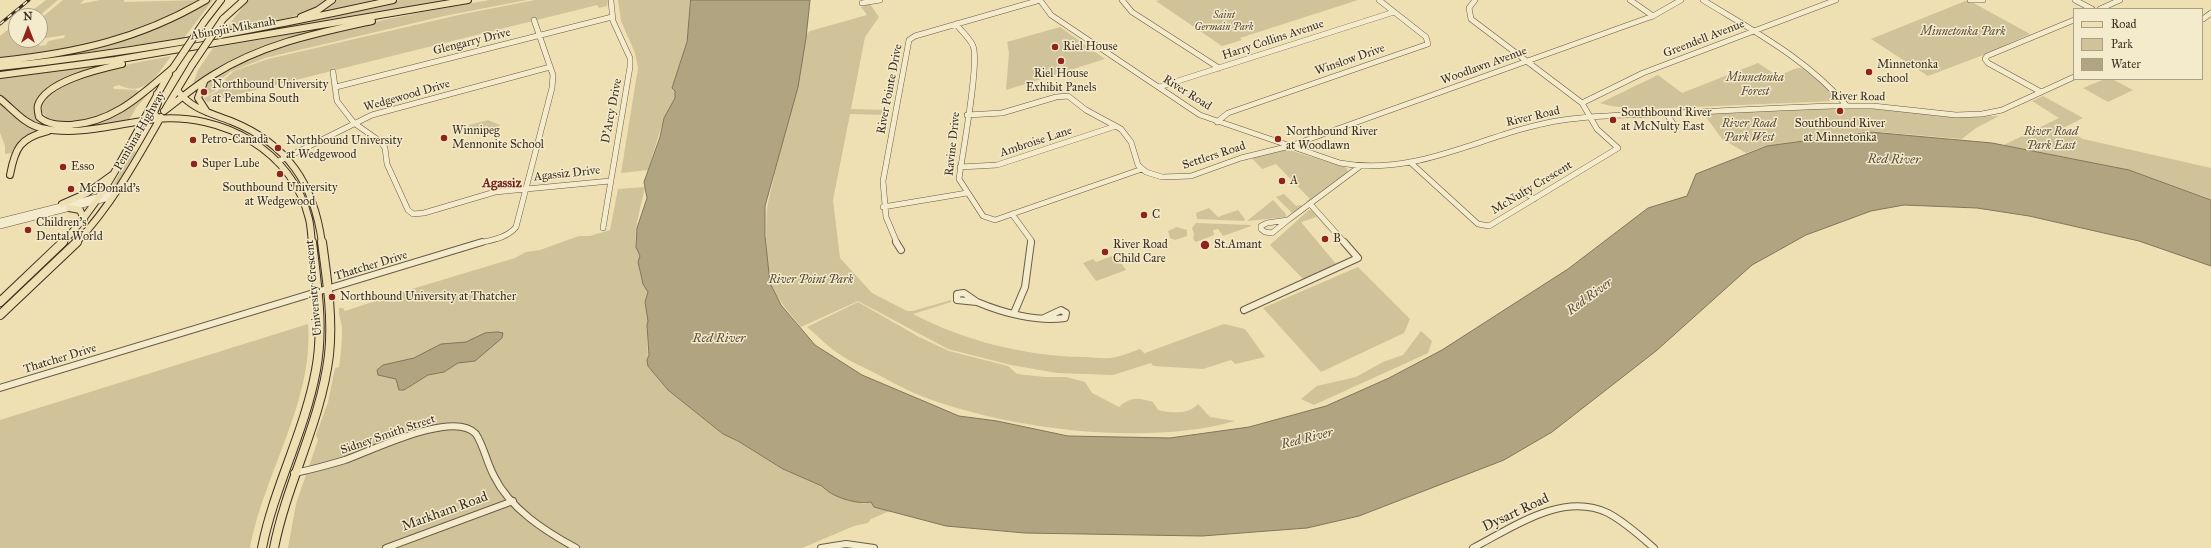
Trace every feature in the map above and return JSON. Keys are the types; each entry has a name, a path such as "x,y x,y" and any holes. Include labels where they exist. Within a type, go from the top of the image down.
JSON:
{"main road":[{"path":"0,61 61,54 112,42 161,24 206,0"},
{"name":"Pembina Highway","path":"0,302 58,247 84,219 115,172 141,122 173,68 204,22 221,0"},
{"name":"Pembina Highway","path":"0,315 74,245 115,194 192,65 237,0"},
{"path":"223,19 244,0"},
{"path":"227,34 304,16 318,10 332,0"},
{"name":"Abinojii Mikanah","path":"0,67 108,54 227,34 294,22 393,0"},
{"name":"Abinojii Mikanah","path":"0,74 93,64 468,0"},
{"path":"164,111 205,80 243,58 289,41 334,29 474,0"},
{"path":"173,68 134,102 104,118 82,124 60,125 45,121 37,112 40,101 47,94 76,76 104,68 228,41"},
{"path":"205,80 199,92 198,98 207,112"},
{"name":"University Crescent","path":"177,90 189,105 248,129 286,158 302,178 316,207 321,229 331,334 327,369 321,394 281,513 274,548"},
{"path":"157,94 158,103 154,113 159,120"},
{"path":"0,99 30,125 57,130"},
{"name":"University Crescent","path":"111,126 189,118 218,123 251,141 277,162 292,179 305,205 309,220 317,293 320,340 315,377 275,493 262,548"},
{"path":"10,175 14,152 19,145 38,134 57,130 111,126 136,131"},
{"path":"62,204 87,194 115,172"},
{"path":"69,208 80,210 84,219"}],"street":[{"path":"862,3 880,0"},
{"name":"River Pointe Drive","path":"901,250 893,239 884,215 883,182 910,40 915,36 1040,0"},
{"name":"River Road","path":"1040,0 1051,15 1200,114 1217,122 1340,163 1359,167 1378,168 1410,162 1458,151 1507,132 1540,123 1590,117 1847,106 1901,108 1956,115 1982,114 2002,110 2073,77"},
{"path":"1122,0 1132,12 1219,68"},
{"name":"Winslow Drive","path":"1217,122 1228,113 1428,44 1426,37 1379,0"},
{"path":"1475,0 1470,4 1469,10 1471,19 1582,103 1590,117"},
{"path":"1630,0 1652,16"},
{"name":"Woodlawn Avenue","path":"1290,146 1652,16 1681,0"},
{"path":"1703,0 1803,62 1824,78 1847,106"},
{"name":"Greendell Avenue","path":"1582,103 1643,73 1836,0"},
{"path":"1970,0 1983,0"},
{"path":"2075,0 2090,8"},
{"path":"2102,8 2120,0"},
{"name":"D'Arcy Drive","path":"603,228 630,68 630,58 612,17 611,1"},
{"name":"Harry Collins Avenue","path":"1159,87 1394,12"},
{"path":"2203,19 2211,13"},
{"name":"Glengarry Drive","path":"336,87 612,17"},
{"path":"2203,19 2211,18"},
{"name":"Thatcher Drive","path":"0,388 328,290 504,236 512,232 516,227 552,88 553,76 534,20"},
{"path":"2041,92 1988,63 1985,59 1987,56 2073,20"},
{"name":"Ravine Drive","path":"956,24 973,46 975,53 974,74 960,167 960,182 982,216 995,220 1142,169"},
{"name":"Wedgewood Drive","path":"277,162 354,123 382,112 550,68"},
{"name":"Agassiz Drive","path":"333,72 337,101 354,123 381,142 385,148 388,164 408,210 413,214 424,213 487,194 610,181"},
{"path":"967,114 1002,113 1064,95 1071,97 1086,110 1125,132 1131,142 1135,160 1142,169"},
{"path":"1666,113 1676,128"},
{"name":"McNulty Crescent","path":"1410,162 1481,225 1493,224 1618,148 1616,144 1597,129 1590,117"},
{"name":"Ambroise Lane","path":"960,167 997,165 1116,126"},
{"name":"Settlers Road","path":"1142,169 1162,177 1180,178 1241,158 1290,146"},
{"path":"1288,220 1311,205 1359,167"},
{"path":"1522,190 1534,199"},
{"path":"883,207 922,202 966,193"},
{"path":"0,226 115,194"},
{"path":"0,221 62,204 99,198"},
{"path":"1244,310 1358,258 1311,205"},
{"path":"1012,214 1031,240 1025,288 1014,313"},
{"path":"977,302 1014,313 1044,318"},
{"name":"Sidney Smith Street","path":"294,473 336,464 433,429 465,428 474,433 494,477 513,501 548,531 576,548"},
{"name":"Markham Road","path":"386,548 513,501"},
{"name":"Dysart Road","path":"1473,548 1546,511 1562,506 1578,505 1595,508 1610,513 1633,527 1654,548"},
{"path":"821,548 846,544 874,548"}],"green space":[{"path":"46,0 58,0 48,8 36,8"},
{"path":"63,0 84,0 80,4 100,0 124,0 124,2 202,0 122,37 33,56 33,53 0,58 0,36 8,30 8,48 48,48 48,41 64,38 65,35 48,38 48,12"},
{"path":"208,0 213,0 184,38 42,59 96,48"},
{"path":"248,0 328,0 316,7 278,21 225,30"},
{"path":"334,0 383,0 308,16"},
{"path":"400,0 459,0 217,42 220,37"},
{"path":"490,0 527,0 444,16 265,58 230,72 223,78 215,91 203,97 206,90 203,90 219,74 249,58 289,44 382,21"},
{"path":"535,0 616,0 608,1 607,6 599,8 597,5 207,102 204,98 218,91 226,78 234,71 268,59 463,14"},
{"path":"618,0 691,0 687,42 672,88 675,91 675,98 664,118 648,170 621,173 638,68 635,53 621,21"},
{"name":"Saint Germain Park","path":"1358,0 1240,38 1242,40 1222,46 1156,1"},
{"name":"Minnetonka Park","path":"1968,0 2030,34 1986,54 1928,76 1871,39"},
{"name":"River Point Park","path":"870,4 879,17 865,37 851,109 889,110 888,115 850,114 833,200 840,258 872,293 907,311 913,311 951,300 951,302 913,314 933,324 974,339 1039,354 1108,358 1118,357 1140,349 1147,356 1145,353 1224,324 1245,329 1265,357 1235,364 1231,360 1203,369 1153,366 1151,363 1113,375 1057,373 1011,365 948,349 858,301 801,327 781,301 771,284 769,277 766,235 767,207 807,34 810,31 867,15 861,7"},
{"path":"362,21 281,42 192,87 198,70 213,48"},
{"path":"1060,27 1105,59 1006,90 1009,53 1007,42"},
{"path":"180,44 176,49 0,73 0,68"},
{"path":"171,56 156,77 143,86 128,88 119,85 113,87 114,89 137,90 140,93 109,113 84,121 64,122 55,121 47,117 42,112 45,100 56,89 74,80 118,67"},
{"name":"Minnetonka Forest","path":"1758,63 1778,76 1797,68 1808,71 1835,98 1833,99 1834,101 1647,109 1618,107 1600,103 1658,75 1682,93"},
{"path":"112,64 69,78 36,105 34,114 39,121 55,126 117,114 149,93 136,108 129,120 92,126 64,128 39,125 29,120 0,96 0,77"},
{"path":"2103,80 2114,80 2133,90 2108,102 2083,88"},
{"name":"River Road Park East","path":"2043,96 2083,118 2063,128 2083,139 2211,168 2211,199 2130,170 2004,145 2059,118 2032,101"},
{"path":"0,102 26,126 42,131 20,142 16,145 12,153 5,154 5,146 0,133"},
{"name":"River Road Park West","path":"1834,107 1958,116 1999,116 1976,128 1962,139 1869,131 1765,146 1746,153 1722,139 1703,113"},
{"path":"488,120 500,125 499,127 494,129 486,126 470,133 469,125"},
{"path":"1286,149 1347,168 1348,173 1310,202 1306,201 1310,199 1276,164 1262,169 1251,157"},
{"path":"132,150 136,152 116,186 110,191"},
{"path":"645,187 637,222 636,241 640,256 640,274 648,292 645,302 649,321 647,325 648,366 668,390 723,434 738,441 783,469 822,486 826,491 864,504 871,502 874,507 892,510 871,519 868,523 854,526 802,548 288,548 296,504 318,440 316,435 328,402 335,368 339,367 342,327 339,308 343,308 345,311 515,258 526,252 540,250 579,236 590,236 610,230 618,189"},
{"path":"1284,194 1296,206 1301,205 1303,207 1292,213 1276,197"},
{"path":"1273,200 1286,214 1286,217 1247,221"},
{"path":"1209,208 1218,217 1238,210 1245,219 1244,221 1197,219 1196,213"},
{"path":"1309,210 1313,210 1333,236 1317,217 1301,222 1337,265 1305,281 1270,245"},
{"path":"1196,223 1251,226 1223,236 1218,229 1213,230 1214,235 1196,242 1193,239 1194,234 1192,228"},
{"path":"1177,227 1187,230 1187,236 1175,240 1170,238 1168,231"},
{"path":"79,230 81,230 72,242 6,304"},
{"path":"1115,255 1126,270 1096,281 1083,263 1093,259 1096,262"},
{"path":"1358,267 1410,319 1404,333 1321,372 1263,308"},
{"path":"858,302 919,337 949,351 1008,366 1017,374 1045,377 1066,377 1085,382 1092,393 1119,407 1128,401 1139,399 1153,402 1158,410 1185,412 1194,408 1198,404 1210,417 1235,421 1199,429 1159,433 1117,433 1030,425 949,406 909,391 849,360 833,349 807,327"},
{"path":"308,324 308,353 296,409 266,492 250,548 0,548 0,420"},
{"path":"1421,331 1432,341 1428,353 1314,405 1301,399 1317,386 1356,377 1383,362 1403,355"}],"water":[{"name":"Red River","path":"691,0 810,0 806,38 798,87 765,206 765,236 770,283 781,305 815,345 862,375 959,416 997,421 1068,436 1170,438 1249,427 1326,406 1389,378 1442,350 1568,269 1648,208 1687,196 1696,174 1767,146 1870,132 1992,143 2129,170 2211,200 2211,266 2139,241 2029,216 1977,208 1904,205 1871,211 1806,235 1752,265 1656,351 1552,432 1504,460 1359,516 1307,528 1202,536 1025,533 946,526 874,507 871,502 866,503 852,501 838,497 822,486 783,469 738,441 723,434 668,390 648,366 648,321 645,302 648,292 643,284 638,262 640,256 636,247 637,228 647,198 644,182 660,137 664,118 675,98 675,91 672,88 687,42"},
{"path":"485,333 503,333 502,338 475,361 458,363 444,372 428,375 404,390 399,390 396,379 378,375 377,370 383,365 414,358 441,344 466,342"}],"railway":[{"path":"0,24 29,0"}],"place":[{"name":"Riel House","path":"1055,47"},
{"name":"Riel House Exhibit Panels","path":"1061,61"},
{"name":"Minnetonka school","path":"1869,72"},
{"name":"Northbound University at Pembina South","path":"204,92"},
{"name":"Southbound River at Minnetonka","path":"1840,111"},
{"name":"Southbound River at McNulty East","path":"1613,120"},
{"name":"Winnipeg Mennonite School","path":"444,138"},
{"name":"Northbound River at Woodlawn","path":"1278,139"},
{"name":"Petro-Canada","path":"193,140"},
{"name":"Northbound University at Wedgewood","path":"278,148"},
{"name":"Super Lube","path":"194,164"},
{"name":"Esso","path":"63,167"},
{"name":"Southbound University at Wedgewood","path":"280,174"},
{"name":"A","path":"1282,181"},
{"name":"McDonald's","path":"71,189"},
{"name":"C","path":"1144,215"},
{"name":"Children's Dental World","path":"28,230"},
{"name":"B","path":"1325,239"},
{"name":"St.Amant","path":"1205,245"},
{"name":"River Road Child Care","path":"1105,252"},
{"name":"Northbound University at Thatcher","path":"332,297"}],"district":[{"name":"Agassiz","path":"502,184"}]}
